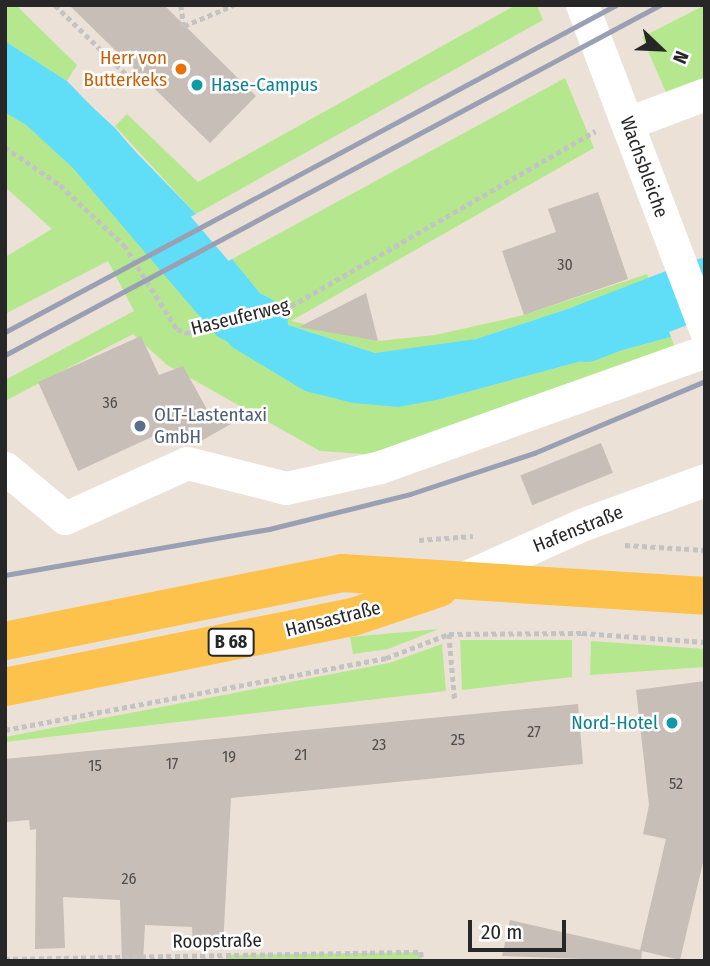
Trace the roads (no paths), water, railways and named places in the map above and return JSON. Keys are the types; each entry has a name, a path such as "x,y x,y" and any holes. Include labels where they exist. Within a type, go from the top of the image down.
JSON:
{"main road":[{"name":"Hansastraße","path":"5,640 342,573 453,583 705,596"},
{"name":"Hansastraße","path":"5,687 353,617 453,583"}],"street":[{"name":"Wachsbleiche","path":"582,5 705,329"},
{"path":"628,122 705,94"},
{"path":"5,468 65,518 187,463 286,488 380,467 705,351"},
{"name":"Hafenstraße","path":"453,583 581,525 705,480"}],"water":[{"path":"5,41 67,81 196,214 148,240 74,162 5,108"},
{"path":"232,259 285,324 375,353 476,339 650,282 671,337 441,399 399,407 353,403 305,391 232,347 183,286"}],"waterway":[{"path":"5,79 43,101 94,148 235,313 259,325"},
{"path":"586,333 705,287"}],"railway":[{"path":"5,332 616,5"},
{"path":"5,355 660,5"},
{"path":"5,575 269,529 410,494 534,453 705,381"}],"place":[{"name":"Herr von Butterkeks","path":"181,69"},
{"name":"Hase-Campus","path":"197,85"},
{"name":"OLT-Lastentaxi GmbH","path":"140,426"},
{"name":"Nord-Hotel","path":"672,723"}]}
